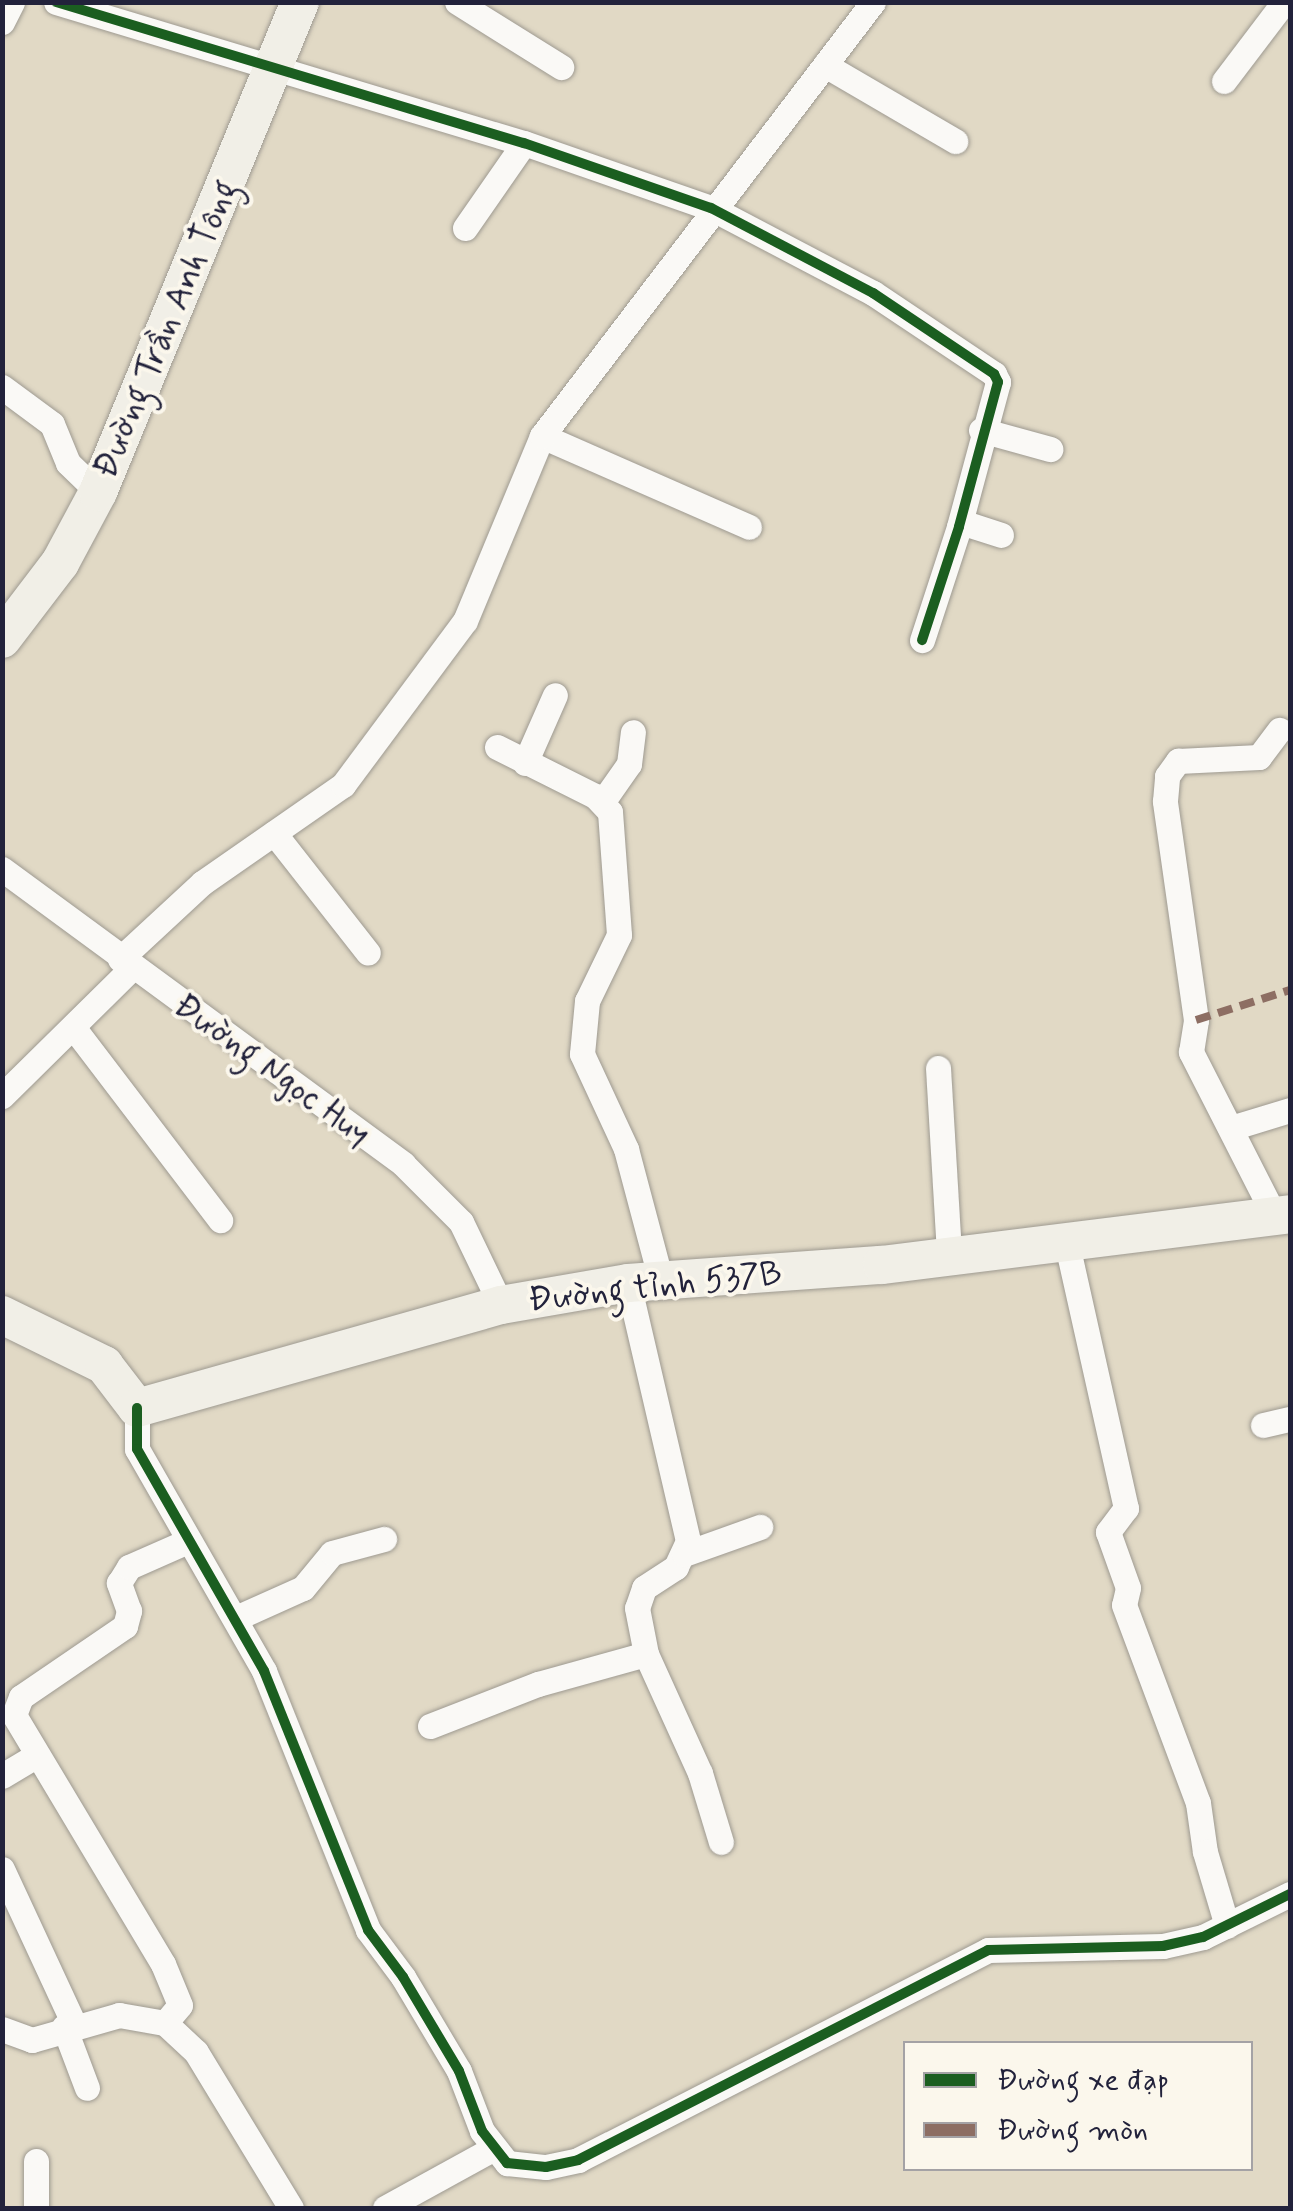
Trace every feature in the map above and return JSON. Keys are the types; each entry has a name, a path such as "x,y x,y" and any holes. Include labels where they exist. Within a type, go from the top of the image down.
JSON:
{"main road":[{"name":"Đường Trần Anh Tông","path":"2,639 60,564 98,492 300,2"},
{"name":"Đường tỉnh 537B","path":"137,1408 501,1305 644,1282 948,1254 1282,1214"},
{"path":"2,1315 104,1365 137,1408"}],"street":[{"path":"2,22 12,2"},
{"path":"56,2 524,142 712,208 873,293 994,374 998,382 981,430 960,522 922,640"},
{"path":"2,1096 73,1027 202,883 343,785 465,622 542,436 712,208 873,2"},
{"path":"1224,81 1284,2"},
{"path":"464,4 562,67"},
{"path":"825,65 955,142"},
{"path":"466,228 524,142"},
{"path":"2,387 52,424 68,463 98,492"},
{"path":"981,430 1050,449"},
{"path":"542,436 750,527"},
{"path":"960,522 1001,536"},
{"path":"526,763 555,695"},
{"path":"1279,730 1259,756 1192,757 1167,776 1168,837 1196,1020 1190,1052 1282,1214"},
{"path":"603,801 629,764 632,732"},
{"path":"496,747 603,801 613,829 620,934 587,1000 582,1054 626,1149 684,1554"},
{"path":"274,833 368,953"},
{"name":"Đường Ngọc Huy","path":"2,869 402,1164 461,1222 501,1305"},
{"path":"73,1027 220,1220"},
{"path":"938,1068 948,1254"},
{"path":"1231,1128 1290,1110"},
{"path":"1066,1240 1126,1508 1108,1532 1128,1588 1124,1605 1198,1803 1227,1926"},
{"path":"137,1408 137,1449 264,1671 368,1930 458,2071 498,2158 524,2167 578,2160 988,1950 1162,1946 1227,1926 1290,1894"},
{"path":"1263,1425 1290,1420"},
{"path":"721,1842 700,1773 646,1654 637,1599 684,1554 760,1527"},
{"path":"236,1618 303,1588 332,1553 384,1539"},
{"path":"166,2024 180,2005 163,1964 35,1756 14,1715 18,1700 120,1631 129,1612 120,1584 128,1567 188,1541"},
{"path":"430,1726 538,1684 646,1654"},
{"path":"2,1776 35,1756"},
{"path":"2,1870 70,2027 88,2088"},
{"path":"2,2029 32,2040 119,2015 166,2024 196,2052 290,2208"},
{"path":"385,2208 494,2148"},
{"path":"36,2161 36,2208"}],"marked path":[{"path":"1196,1020 1290,990"}],"cycle path":[{"path":"56,2 524,143 711,208 873,293 994,374 998,382 959,527 922,640"},
{"path":"137,1408 137,1449 264,1671 368,1930 403,1977 459,2071 482,2131 507,2163 546,2167 578,2160 988,1950 1163,1946 1203,1937 1290,1894"}]}
